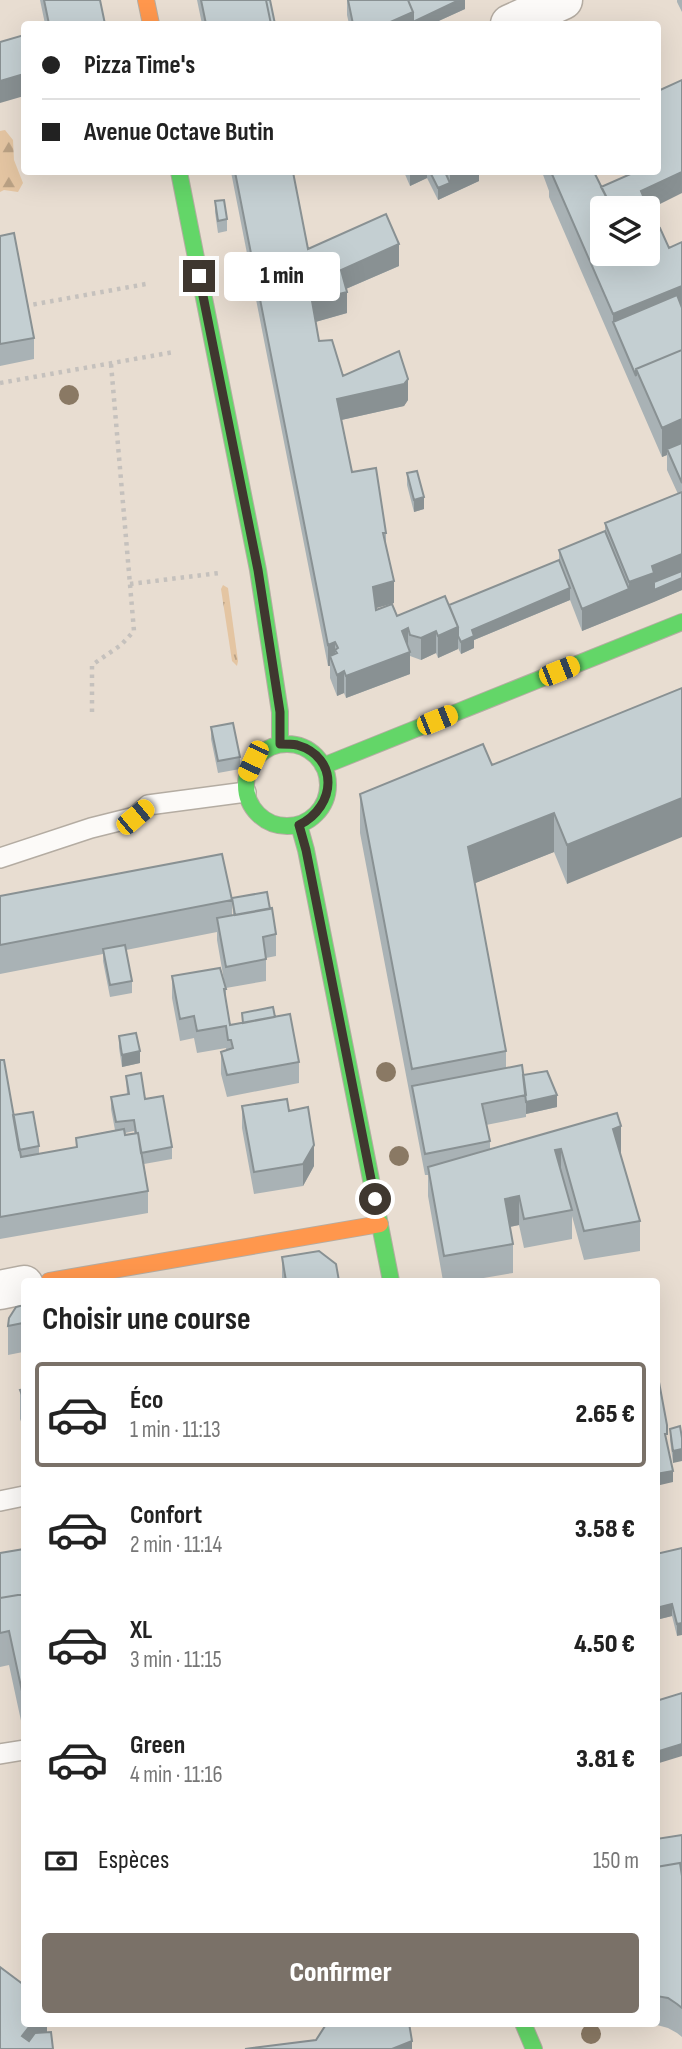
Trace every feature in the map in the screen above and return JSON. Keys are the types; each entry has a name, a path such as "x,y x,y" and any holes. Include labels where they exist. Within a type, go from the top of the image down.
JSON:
{"main road":[{"path":"146,0 150,21"},
{"path":"180,175 258,570 280,712 280,744"},
{"path":"323,766 682,622"},
{"path":"280,744 297,745 313,753 323,766 328,779 328,794 322,807 312,818 299,825 282,826 265,821 252,808 246,792 246,775 253,761 265,749 280,744"},
{"path":"299,825 390,1278"},
{"path":"67,1278 380,1224"},
{"path":"519,2027 534,2049"}],"street":[{"path":"517,21 563,0"},
{"path":"0,1290 21,1286"}],"lane":[{"path":"0,858 91,828 135,817 148,805 246,792"},
{"path":"0,1501 21,1497"},
{"path":"0,1754 21,1750"}],"path":[{"path":"24,306 146,284"},
{"path":"0,383 213,345"},
{"path":"92,712 92,666 121,645 134,631 110,364"},
{"path":"130,584 208,574"}],"green space":[{"path":"5,130 13,140 14,160 23,183 18,192 0,192 0,131"},
{"path":"223,585 228,588 237,666 232,661 221,589"}],"building":[{"path":"44,0 100,0 104,21 48,21"},
{"path":"201,0 266,0 270,21 205,21"},
{"path":"266,0 270,0 274,21 270,21"},
{"path":"348,0 408,0 413,12 393,21 352,21"},
{"path":"408,0 459,0 415,21"},
{"path":"21,36 21,75 0,81 0,42"},
{"path":"682,80 682,172 641,191 643,196 606,196 601,187 628,175 661,175 661,90"},
{"path":"236,175 294,175 308,249 386,214 399,244 341,270 347,292 312,301 319,341 332,340 343,376 399,351 408,379 404,384 337,399 352,472 376,468 386,533 383,533 394,581 373,587 376,610 392,604 397,616 445,596 458,627 438,636 436,631 421,638 410,635 408,628 402,631 410,652 346,676 344,671 337,675 330,656 337,653 335,642 328,645"},
{"path":"432,175 446,175 450,183 438,188"},
{"path":"552,175 596,175 606,196 590,196 590,261"},
{"path":"224,200 227,219 218,221 215,201"},
{"path":"660,228 669,248 682,242 682,286 613,314 592,266 660,266"},
{"path":"14,233 34,338 0,344 0,236"},
{"path":"677,295 682,308 682,350 636,369 636,376 613,322"},
{"path":"682,350 682,419 662,428 636,369"},
{"path":"682,443 682,483 667,449"},
{"path":"417,471 424,497 414,500 407,473"},
{"path":"682,492 682,554 652,566 654,573 629,582 605,523"},
{"path":"605,531 629,589 582,609 559,550"},
{"path":"559,560 570,588 472,630 474,636 461,642 449,605"},
{"path":"682,571 682,578 654,590 654,582"},
{"path":"682,688 682,798 567,845 554,813 468,847 506,1051 412,1069 360,794 483,744 492,765"},
{"path":"233,723 240,757 218,761 211,727"},
{"path":"222,854 232,900 0,945 0,896"},
{"path":"267,892 270,909 235,915 232,898"},
{"path":"272,908 276,934 263,937 266,959 226,967 217,918"},
{"path":"125,945 132,981 110,985 103,949"},
{"path":"220,968 226,989 230,1025 290,1014 299,1062 227,1075 221,1052 233,1048 231,1040 228,1040 226,1026 197,1031 194,1016 180,1019 172,976"},
{"path":"273,1007 275,1017 243,1023 242,1013"},
{"path":"136,1033 140,1051 122,1055 119,1036"},
{"path":"0,1060 4,1060 21,1157 77,1147 76,1138 124,1129 125,1135 138,1133 148,1191 0,1217"},
{"path":"522,1065 526,1095 482,1104 490,1141 425,1154 412,1086"},
{"path":"547,1071 557,1095 526,1102 523,1075"},
{"path":"141,1073 145,1099 163,1096 172,1147 141,1153 134,1120 116,1122 111,1097 129,1094 126,1076"},
{"path":"287,1099 289,1111 308,1107 314,1145 303,1164 254,1172 242,1106"},
{"path":"33,1112 39,1146 19,1150 13,1115"},
{"path":"617,1113 621,1126 613,1129 640,1221 584,1231 561,1149 555,1150 572,1210 524,1219 519,1196 505,1199 513,1244 444,1256 428,1167"},
{"path":"319,1251 336,1264 338,1278 286,1278 282,1257"},
{"path":"21,1306 21,1323 8,1326 9,1318 16,1307"},
{"path":"660,1387 667,1425 665,1434 673,1471 660,1473"},
{"path":"680,1426 682,1449 673,1451 670,1429"},
{"path":"682,1548 682,1623 677,1624 672,1604 660,1607 660,1553"},
{"path":"21,1550 21,1594 0,1598 0,1553"},
{"path":"21,1594 21,1687 9,1631 0,1633 0,1598"},
{"path":"682,1693 682,1744 660,1751 660,1700"},
{"path":"682,1835 682,1876 680,1863 660,1866 660,1838"},
{"path":"680,1863 682,2008 668,1998 660,1997 660,1866"},
{"path":"0,1967 21,1983 21,2027 29,2027 22,2036 29,2041 35,2033 51,2032 53,2049 0,2049"},
{"path":"324,2027 410,2027 412,2041 392,2049 245,2049 316,2040"}],"traffic: fast":[{"path":"180,175 258,570 280,712 280,744"},
{"path":"323,766 682,622"},
{"path":"287,744 303,747 316,756 325,769 328,785 325,801 316,814 303,823 287,826 271,823 258,814 249,801 246,785 249,769 258,756 271,747 287,744"},
{"path":"299,825 390,1278"},
{"path":"525,2027 534,2049"}],"traffic: slow":[{"path":"146,0 150,21"},
{"path":"66,1278 380,1224"}],"route":[{"path":"199,276 258,570 280,712 280,744 297,745 313,753 323,766 328,779 328,794 322,807 312,818 299,825 375,1199"}]}
